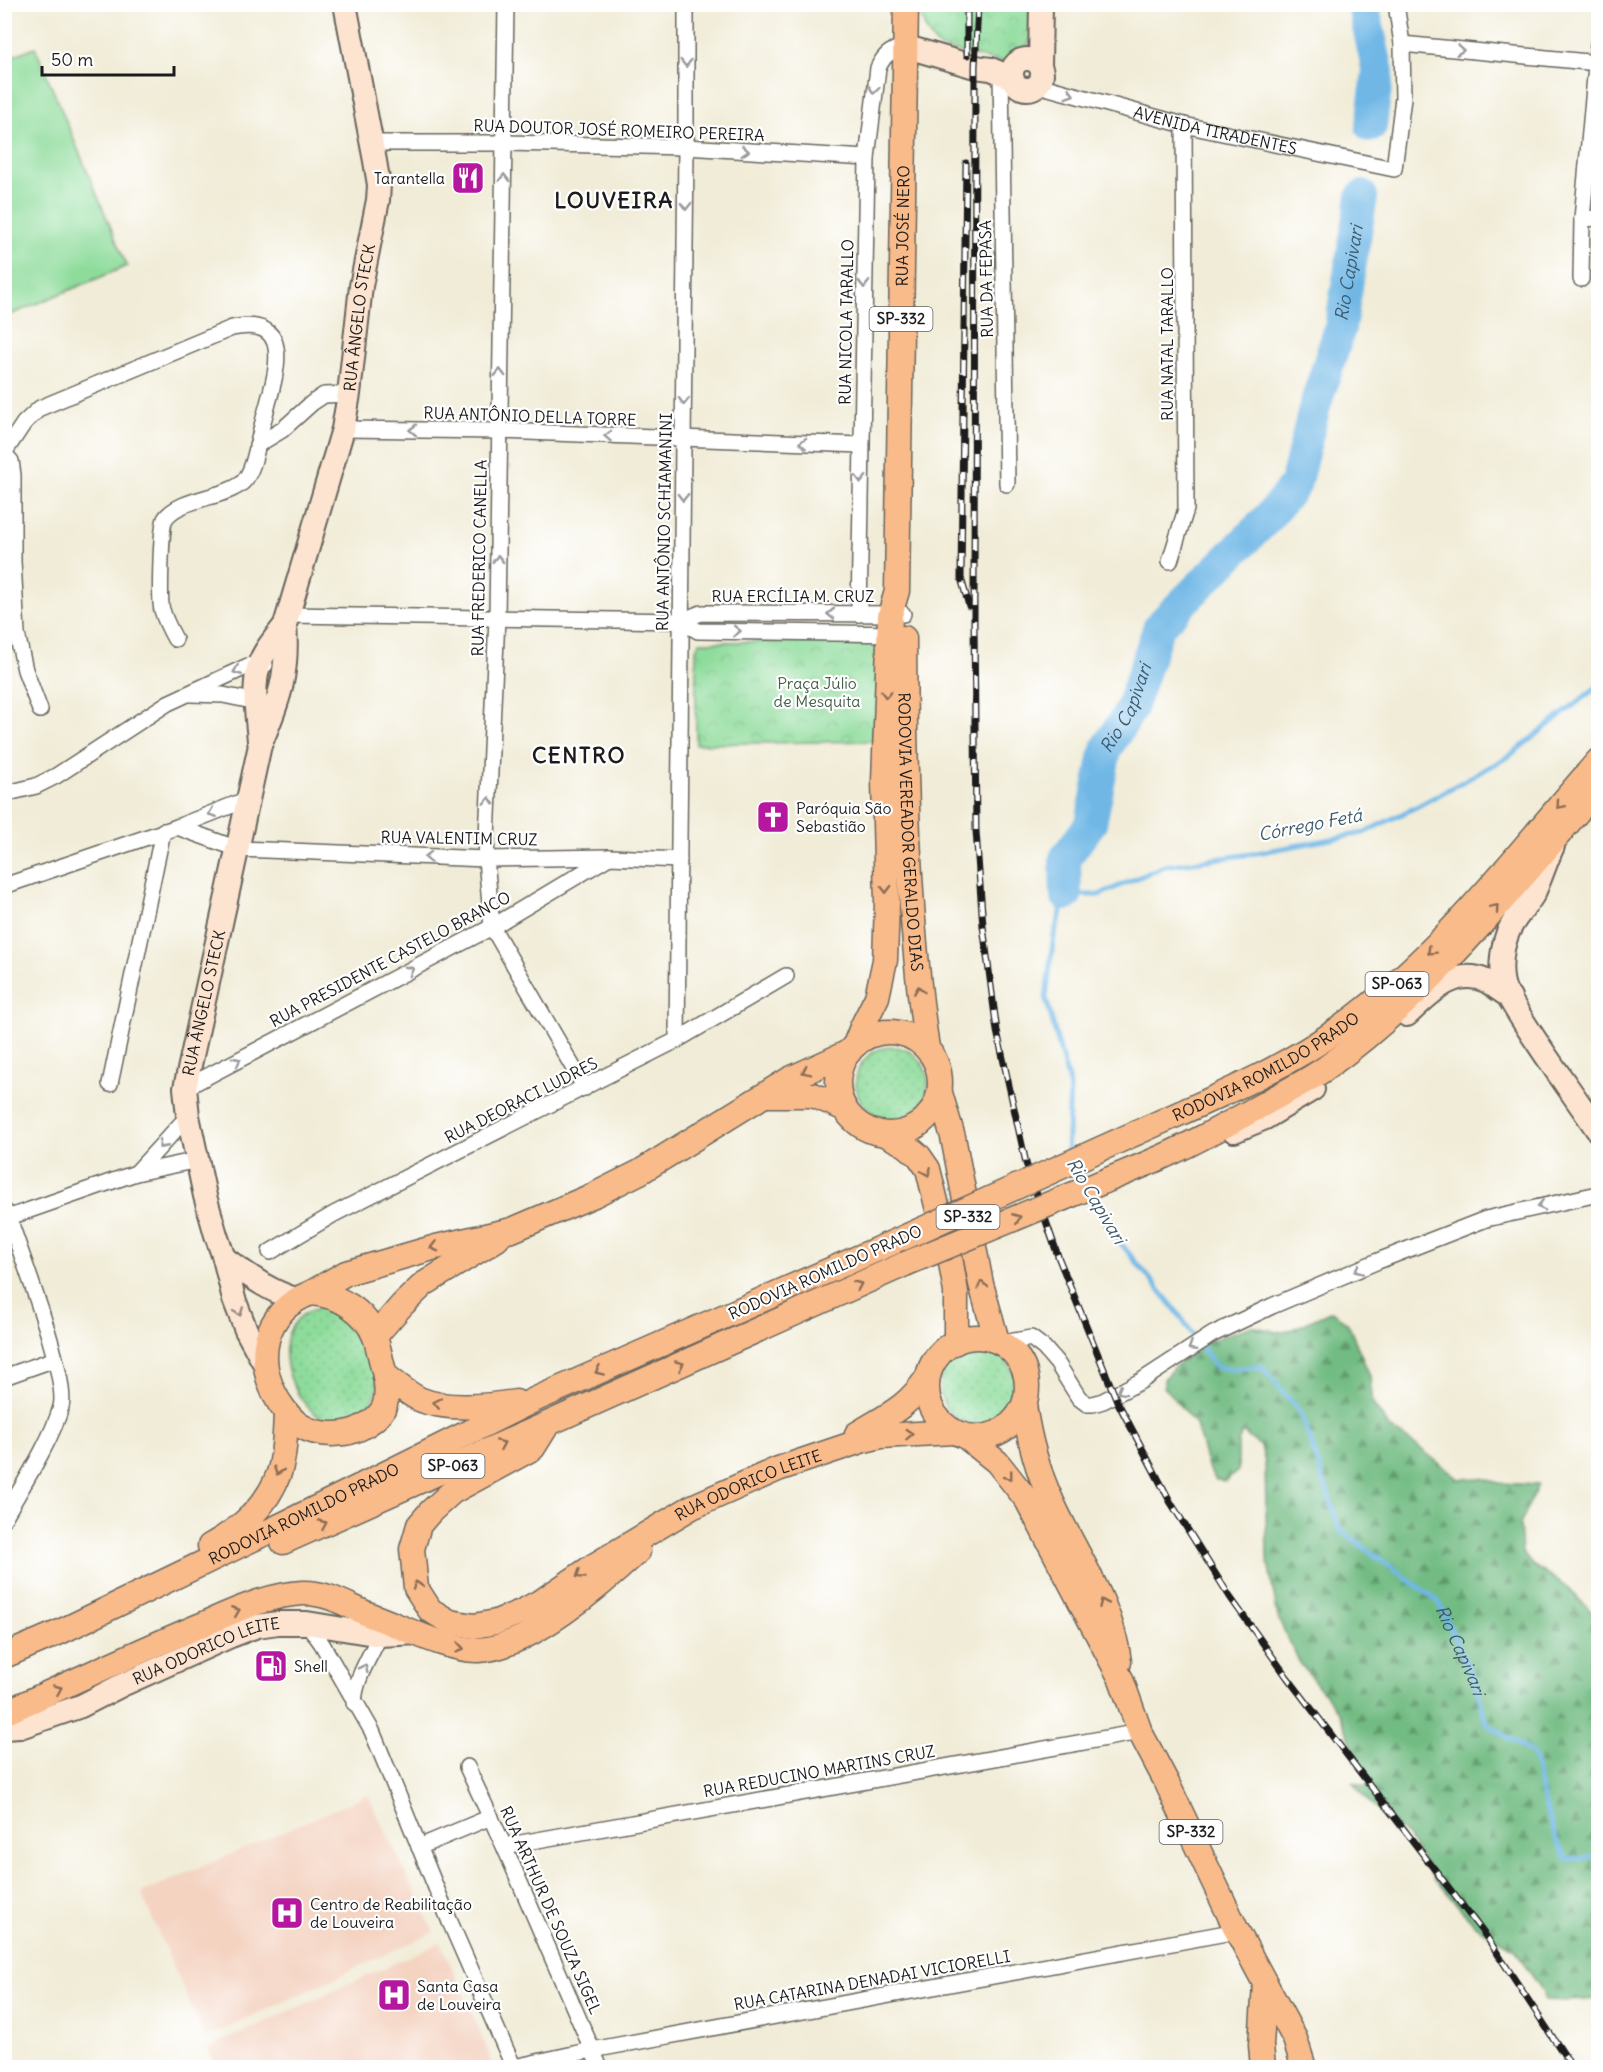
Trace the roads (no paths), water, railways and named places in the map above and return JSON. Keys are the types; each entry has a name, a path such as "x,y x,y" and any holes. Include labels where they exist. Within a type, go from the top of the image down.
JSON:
{"main road":[{"name":"RUA ÂNGELO STECK","path":"224,1258 279,1294 303,1296 327,1294 343,1301 363,1318 375,1336 385,1375 387,1392 382,1410 354,1432 336,1434 317,1433 300,1426 286,1414 274,1394 264,1363 246,1330 234,1299 205,1196 188,1116 185,1088 260,746 266,704 285,673 287,620 343,429 361,286 378,200 379,185 345,4"},
{"name":"RUA JOSÉ NERO","path":"897,624 906,4"},
{"path":"1018,71 1041,29 1041,4"},
{"name":"AVENIDA TIRADENTES","path":"904,46 975,67 1018,71"},
{"name":"RUA ÂNGELO STECK","path":"266,704 256,684 260,664 268,647 287,620"},
{"name":"RODOVIA VEREADOR GERALDO DIAS","path":"897,624 917,983 927,1048"},
{"name":"RODOVIA VEREADOR GERALDO DIAS","path":"852,1049 877,997 885,960 887,903 884,781 897,624"},
{"name":"RODOVIA ROMILDO PRADO","path":"4,1656 60,1632 536,1399 903,1238 1234,1088 1293,1058 1341,1028 1376,1001 1436,946 1599,761"},
{"name":"RODOVIA ROMILDO PRADO","path":"4,1674 297,1535 905,1264 1151,1162 1237,1119 1322,1071 1383,1023 1451,957 1599,788"},
{"path":"1556,837 1533,893 1507,935 1502,970 1508,994 1599,1131"},
{"path":"1151,1162 1265,1118 1310,1091 1390,1031 1421,1002 1458,977 1474,977 1510,997"},
{"path":"375,1336 424,1284 512,1230 594,1195 640,1172 790,1079 852,1049 872,1035 892,1032 911,1037 927,1048"},
{"name":"SP-332","path":"927,1048 939,1069 940,1093 953,1137 981,1284 999,1342 1016,1355 1024,1370 1028,1388 1024,1405 1028,1435 1036,1464 1052,1504 1110,1620 1116,1639 1121,1679"},
{"name":"SP-332","path":"852,1049 841,1065 838,1080 839,1095 845,1109 862,1126 906,1145 919,1155 928,1169 954,1282 956,1342"},
{"path":"885,1134 904,1132 921,1124 933,1110 940,1093"},
{"path":"766,1095 813,1095 845,1109"},
{"path":"303,1296 346,1274 385,1261 436,1246 512,1230"},
{"name":"RUA ÂNGELO STECK","path":"264,1363 265,1345 270,1327 283,1311 303,1296"},
{"path":"927,1378 933,1363 943,1351 956,1342 969,1338 983,1338 999,1342"},
{"path":"385,1375 420,1400 451,1406 491,1406 536,1399"},
{"name":"SP-332","path":"927,1378 927,1394 932,1409 941,1422 997,1462 1027,1500 1121,1679 1140,1732 1167,1783 1237,1931 1295,2039 1304,2067"},
{"name":"RUA ODORICO LEITE","path":"832,1450 904,1406 918,1392 927,1378"},
{"path":"960,1434 984,1437 1001,1432 1015,1420 1024,1405"},
{"path":"60,1632 121,1594 227,1536 250,1518 265,1500 279,1473 284,1449 286,1414"},
{"path":"549,1423 533,1448 452,1492 419,1525 412,1549 412,1568 416,1588 430,1610 450,1622 474,1626 496,1622 544,1599 595,1565 667,1523"},
{"name":"RUA ODORICO LEITE","path":"667,1523 711,1498 778,1469 832,1450 881,1436 960,1434"},
{"path":"4,1713 172,1637 274,1596 304,1593 328,1596 371,1616 449,1646 478,1650 504,1646 554,1619 615,1572 667,1523"},
{"name":"RUA ODORICO LEITE","path":"4,1728 20,1727 81,1706 122,1685 257,1626 307,1623 380,1635 417,1633"},
{"path":"1262,2056 1265,1983"},
{"path":"1262,2056 1274,2041 1295,2039"}],"street":[{"name":"RUA FREDERICO CANELLA","path":"506,4 497,618 486,859 492,927 585,1088"},
{"name":"RUA ANTÔNIO SCHIAMANINI","path":"677,1040 686,4"},
{"path":"1396,4 1402,44 1598,63"},
{"name":"AVENIDA TIRADENTES","path":"1018,71 1184,125 1394,169 1403,98 1402,44"},
{"path":"1581,279 1582,219 1599,45"},
{"name":"RUA NICOLA TARALLO","path":"859,614 867,158 878,68 883,57 904,46"},
{"name":"RUA DA FEPASA","path":"1007,484 1018,71"},
{"name":"RUA NATAL TARALLO","path":"1170,561 1186,509 1184,125"},
{"name":"RUA DOUTOR JOSÉ ROMEIRO PEREIRA","path":"370,143 686,147 867,158"},
{"path":"1582,219 1599,218"},
{"path":"40,710 25,670 17,634 13,561 13,475 11,461 4,454 24,423 40,408 232,328 257,325 267,330 275,345 278,364 250,472 238,486 189,504 171,513 164,520 161,608 175,639"},
{"path":"257,445 282,430 324,395 349,394"},
{"name":"RUA ANTÔNIO DELLA TORRE","path":"343,429 499,431 861,445"},
{"name":"RUA ERCÍLIA M. CRUZ","path":"287,620 681,617 701,613 859,614 897,624"},
{"path":"681,617 698,631 897,624"},
{"path":"4,794 36,786 56,776 168,703 191,694 226,675 260,664 285,673"},
{"path":"191,694 223,696 266,704"},
{"path":"4,886 170,829 248,799"},
{"path":"110,1084 170,829"},
{"name":"RUA VALENTIM CRUZ","path":"170,829 238,849 486,859 609,857 679,860"},
{"name":"RUA PRESIDENTE CASTELO BRANCO","path":"185,1088 492,927 609,857"},
{"name":"RUA DEORACI LUDRES","path":"270,1252 334,1214 677,1040 786,976"},
{"path":"136,1173 188,1116"},
{"path":"4,1518 51,1433 62,1405 55,1359 6,1216 136,1173 198,1160"},
{"path":"999,1342 1031,1338 1044,1347 1057,1363 1079,1398 1086,1404 1103,1401 1141,1381 1213,1334 1272,1306 1486,1219 1599,1194"},
{"path":"4,1377 55,1359"},
{"path":"307,1623 322,1644 372,1731 419,1847 514,2067"},
{"path":"354,1703 360,1676 380,1635"},
{"name":"RUA REDUCINO MARTINS CRUZ","path":"504,1846 1140,1732"},
{"name":"RUA ARTHUR DE SOUZA SIGEL","path":"467,1767 504,1846 600,2067"},
{"path":"419,1847 491,1817"},
{"name":"RUA CATARINA DENADAI VICIORELLI","path":"514,2067 592,2050 1237,1931"}],"waterway":[{"name":"Rio Capivari","path":"1363,4 1378,72 1371,126"},
{"name":"Rio Capivari","path":"1066,895 1065,858 1091,823 1106,749 1130,711 1159,626 1265,521 1295,485 1315,406 1340,328 1362,196"},
{"name":"Córrego Fetá","path":"1067,1157 1070,1087 1046,998 1054,935 1066,895 1099,895 1164,866 1251,854 1363,833 1508,757 1598,686"},
{"name":"Rio Capivari","path":"1088,1194 1113,1234 1175,1309 1216,1367 1234,1369 1261,1366 1301,1413 1340,1530 1438,1601 1477,1687 1486,1723 1533,1754 1550,1821 1567,1859 1598,1857"}],"railway":[{"path":"967,4 967,55"},
{"path":"978,4 975,67 976,831 983,926 997,1031 1026,1163 1059,1259 1117,1401 1171,1503 1230,1597 1287,1677 1488,1939 1571,2068"},
{"path":"966,163 961,578 969,606"}],"place":[{"name":"Tarantella","path":"468,178"},
{"name":"Paróquia São Sebastião","path":"773,817"},
{"name":"Shell","path":"271,1666"},
{"name":"Centro de Reabilitação de Louveira","path":"287,1913"},
{"name":"Santa Casa de Louveira","path":"394,1995"}],"district":[{"name":"LOUVEIRA","path":"614,200"},
{"name":"CENTRO","path":"579,755"}],"park label":[{"name":"Praça Júlio de Mesquita","path":"817,692"}]}
